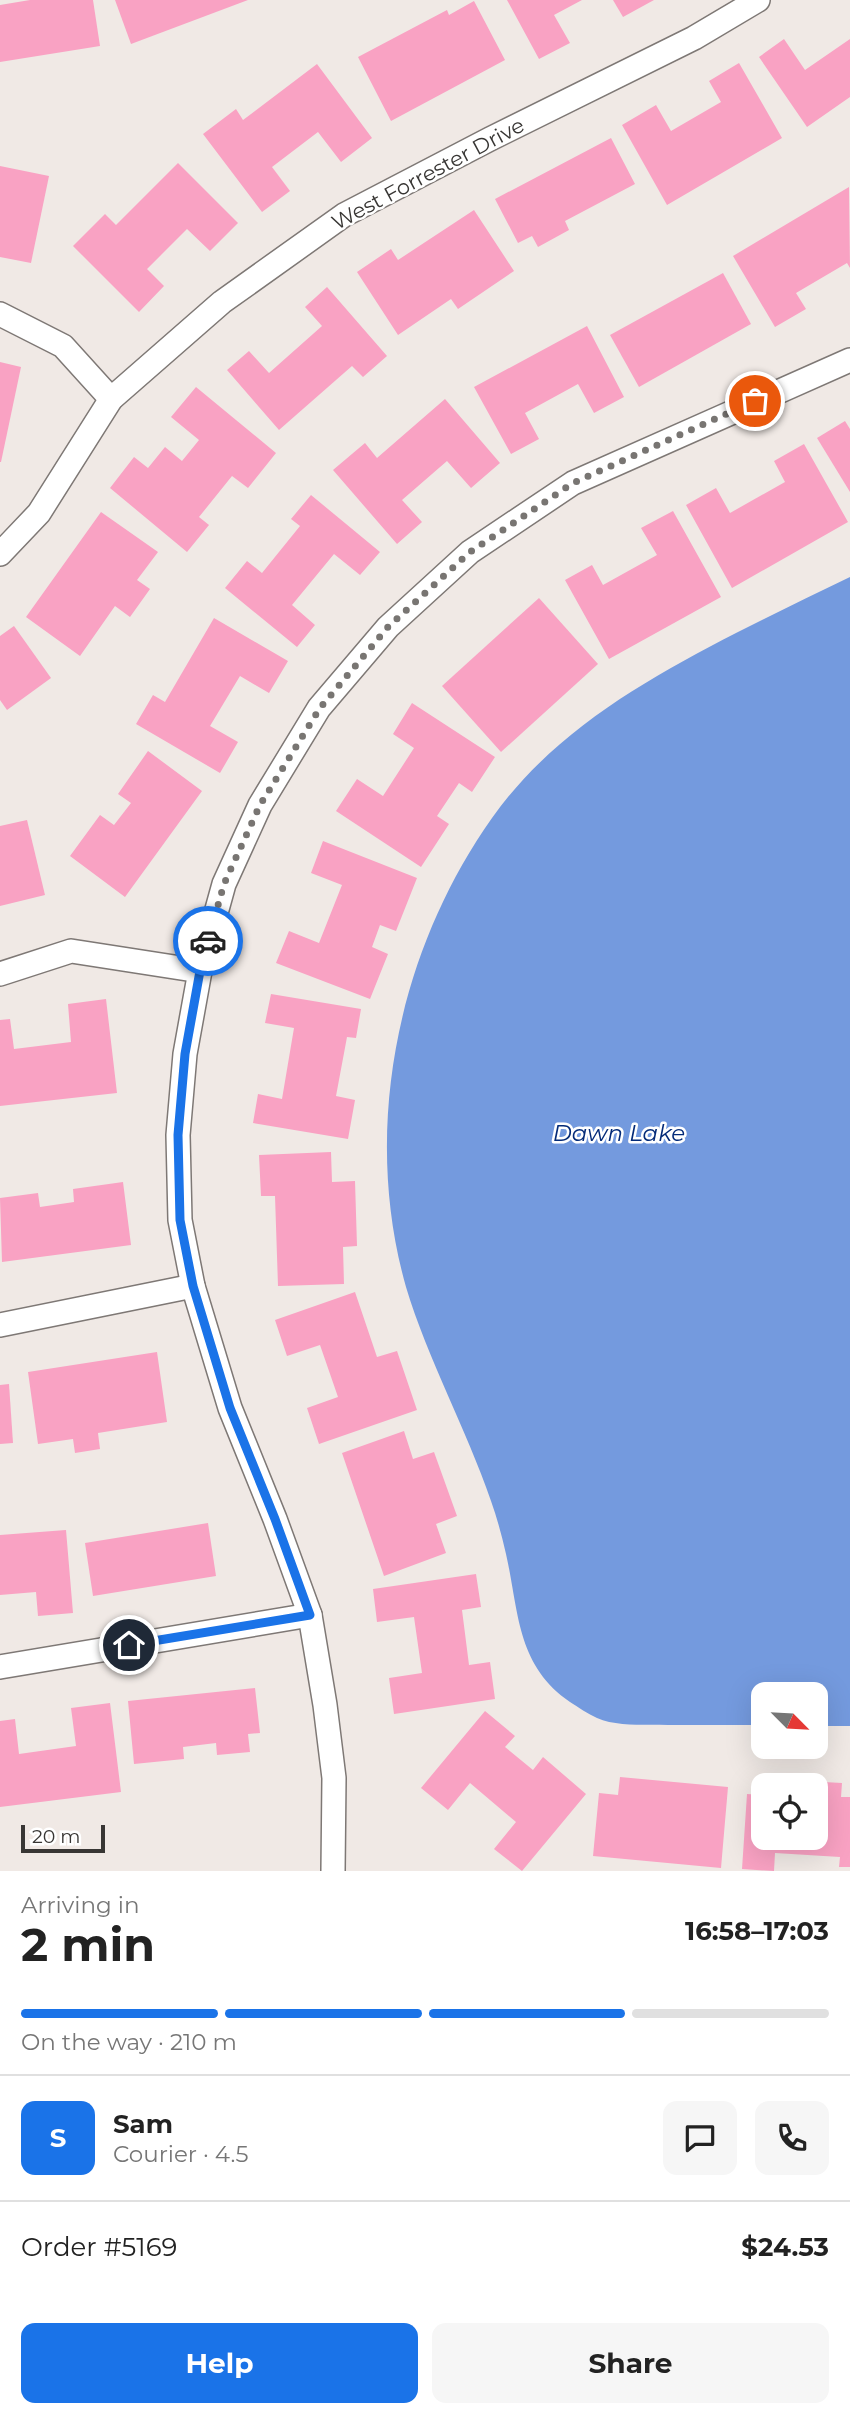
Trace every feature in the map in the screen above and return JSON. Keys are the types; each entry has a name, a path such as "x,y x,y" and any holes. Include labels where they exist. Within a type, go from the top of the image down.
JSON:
{"street":[{"name":"West Forrester Drive","path":"0,554 39,513 111,399 222,302 344,215 694,38 758,0"},
{"path":"0,314 63,346 111,399"},
{"path":"333,1871 334,1778 310,1615 230,1408 193,1286 180,1220 178,1135 185,1054 200,971 224,884 260,805 320,708 388,627 470,552 573,483 850,360"},
{"path":"0,974 71,951 200,971"},
{"path":"0,1325 193,1286"},
{"path":"0,1667 310,1615"}],"water":[{"name":"Dawn Lake","path":"850,577 850,1726 828,1726 828,1682 751,1682 751,1725 613,1723 570,1702 552,1687 529,1654 493,1507 415,1314 406,1287 393,1227 387,1165 389,1104 397,1043 412,983 433,925 459,870 492,818 516,787 572,734 635,690 736,633"}],"building":[{"path":"30,0 93,0 100,46 0,62 0,5"},
{"path":"115,0 248,0 131,44"},
{"path":"507,0 582,0 554,15 570,43 539,59"},
{"path":"613,0 654,0 623,17"},
{"path":"474,1 505,60 391,121 358,57 447,10 449,15"},
{"path":"784,39 805,70 850,39 850,97 807,127 759,57"},
{"path":"739,63 782,138 667,205 622,125 656,105 671,131 721,102 709,81"},
{"path":"317,64 372,138 341,162 318,132 272,167 290,191 262,212 203,134 236,109 243,120"},
{"path":"611,138 635,184 565,221 569,230 538,247 532,236 518,243 495,199"},
{"path":"178,163 238,223 210,251 187,229 147,269 164,286 139,312 73,246 105,214 116,225"},
{"path":"0,166 49,176 31,263 0,257"},
{"path":"849,187 850,268 847,263 796,293 806,309 775,327 733,256"},
{"path":"474,210 514,271 458,309 451,299 398,335 357,272 391,249 398,260"},
{"path":"723,273 751,324 639,387 610,335"},
{"path":"327,287 387,356 363,377 352,366 279,430 227,370 249,351 269,373 322,326 305,307"},
{"path":"587,326 624,397 594,413 578,384 525,413 539,439 511,454 474,387"},
{"path":"0,362 21,367 1,462 0,462"},
{"path":"196,387 276,453 248,488 232,476 199,517 209,525 187,552 110,488 134,457 148,468 165,447 182,461 199,440 171,417"},
{"path":"445,399 500,463 471,488 447,461 402,500 422,522 397,544 333,470 365,443 377,458"},
{"path":"845,421 850,429 850,492 817,438"},
{"path":"804,444 848,522 732,588 686,505 716,488 730,513 785,482 774,461"},
{"path":"311,495 380,552 360,575 334,554 292,605 315,625 297,647 225,588 247,561 262,573 300,526 291,519"},
{"path":"673,511 721,597 609,659 565,580 592,565 603,585 657,555 641,528"},
{"path":"101,512 158,552 137,580 150,589 130,617 115,606 80,656 26,617"},
{"path":"539,598 598,664 501,752 442,686"},
{"path":"214,618 288,661 269,693 240,676 210,726 238,742 220,773 136,724 153,695 165,702"},
{"path":"14,626 51,678 7,710 0,700 0,636"},
{"path":"412,703 495,757 472,792 459,783 437,816 449,824 421,867 336,811 357,779 383,796 414,748 393,734"},
{"path":"148,751 202,791 125,897 70,856 100,815 114,825 131,803 118,794"},
{"path":"27,820 45,895 0,906 0,826"},
{"path":"323,841 417,878 396,931 380,925 372,947 388,954 370,999 276,963 289,931 319,943 342,885 311,873"},
{"path":"271,994 361,1009 356,1038 347,1037 336,1096 355,1100 348,1139 253,1123 258,1094 282,1099 294,1028 265,1023"},
{"path":"106,999 117,1093 0,1106 0,1020 10,1019 14,1049 71,1042 68,1004"},
{"path":"331,1152 332,1182 355,1181 357,1246 343,1247 344,1284 278,1286 275,1196 261,1196 259,1155"},
{"path":"123,1182 131,1245 2,1262 0,1198 38,1193 40,1207 74,1202 73,1189"},
{"path":"355,1292 377,1357 397,1351 417,1410 319,1444 307,1408 338,1397 320,1345 287,1356 275,1320"},
{"path":"157,1352 167,1422 98,1433 100,1449 75,1453 73,1439 38,1444 28,1372"},
{"path":"9,1384 13,1443 0,1444 0,1385"},
{"path":"404,1431 413,1459 434,1452 457,1516 436,1524 446,1553 384,1576 342,1453"},
{"path":"208,1523 216,1576 93,1596 85,1543"},
{"path":"66,1530 73,1613 38,1616 36,1592 0,1595 0,1535"},
{"path":"476,1574 481,1607 462,1610 469,1665 490,1662 495,1699 394,1714 389,1678 422,1673 414,1617 377,1622 373,1589"},
{"path":"255,1688 260,1733 248,1734 250,1752 217,1755 216,1743 183,1747 184,1759 134,1764 128,1701"},
{"path":"110,1703 121,1792 0,1807 0,1721 15,1719 19,1754 76,1746 71,1708"},
{"path":"485,1711 515,1736 505,1747 533,1770 543,1757 586,1794 522,1871 494,1849 516,1822 470,1783 448,1810 421,1788"},
{"path":"620,1777 728,1787 721,1868 593,1856 599,1793 618,1795"},
{"path":"828,1782 842,1783 841,1797 850,1797 850,1867 839,1867 840,1857 775,1853 774,1871 742,1869 747,1794 751,1794 751,1850 828,1850"}],"way so far":[{"path":"208,941 224,884 260,805 320,708 388,627 470,552 573,483 755,401"}],"route":[{"path":"129,1645 310,1615 230,1408 193,1286 180,1220 178,1135 185,1054 208,941"}]}
